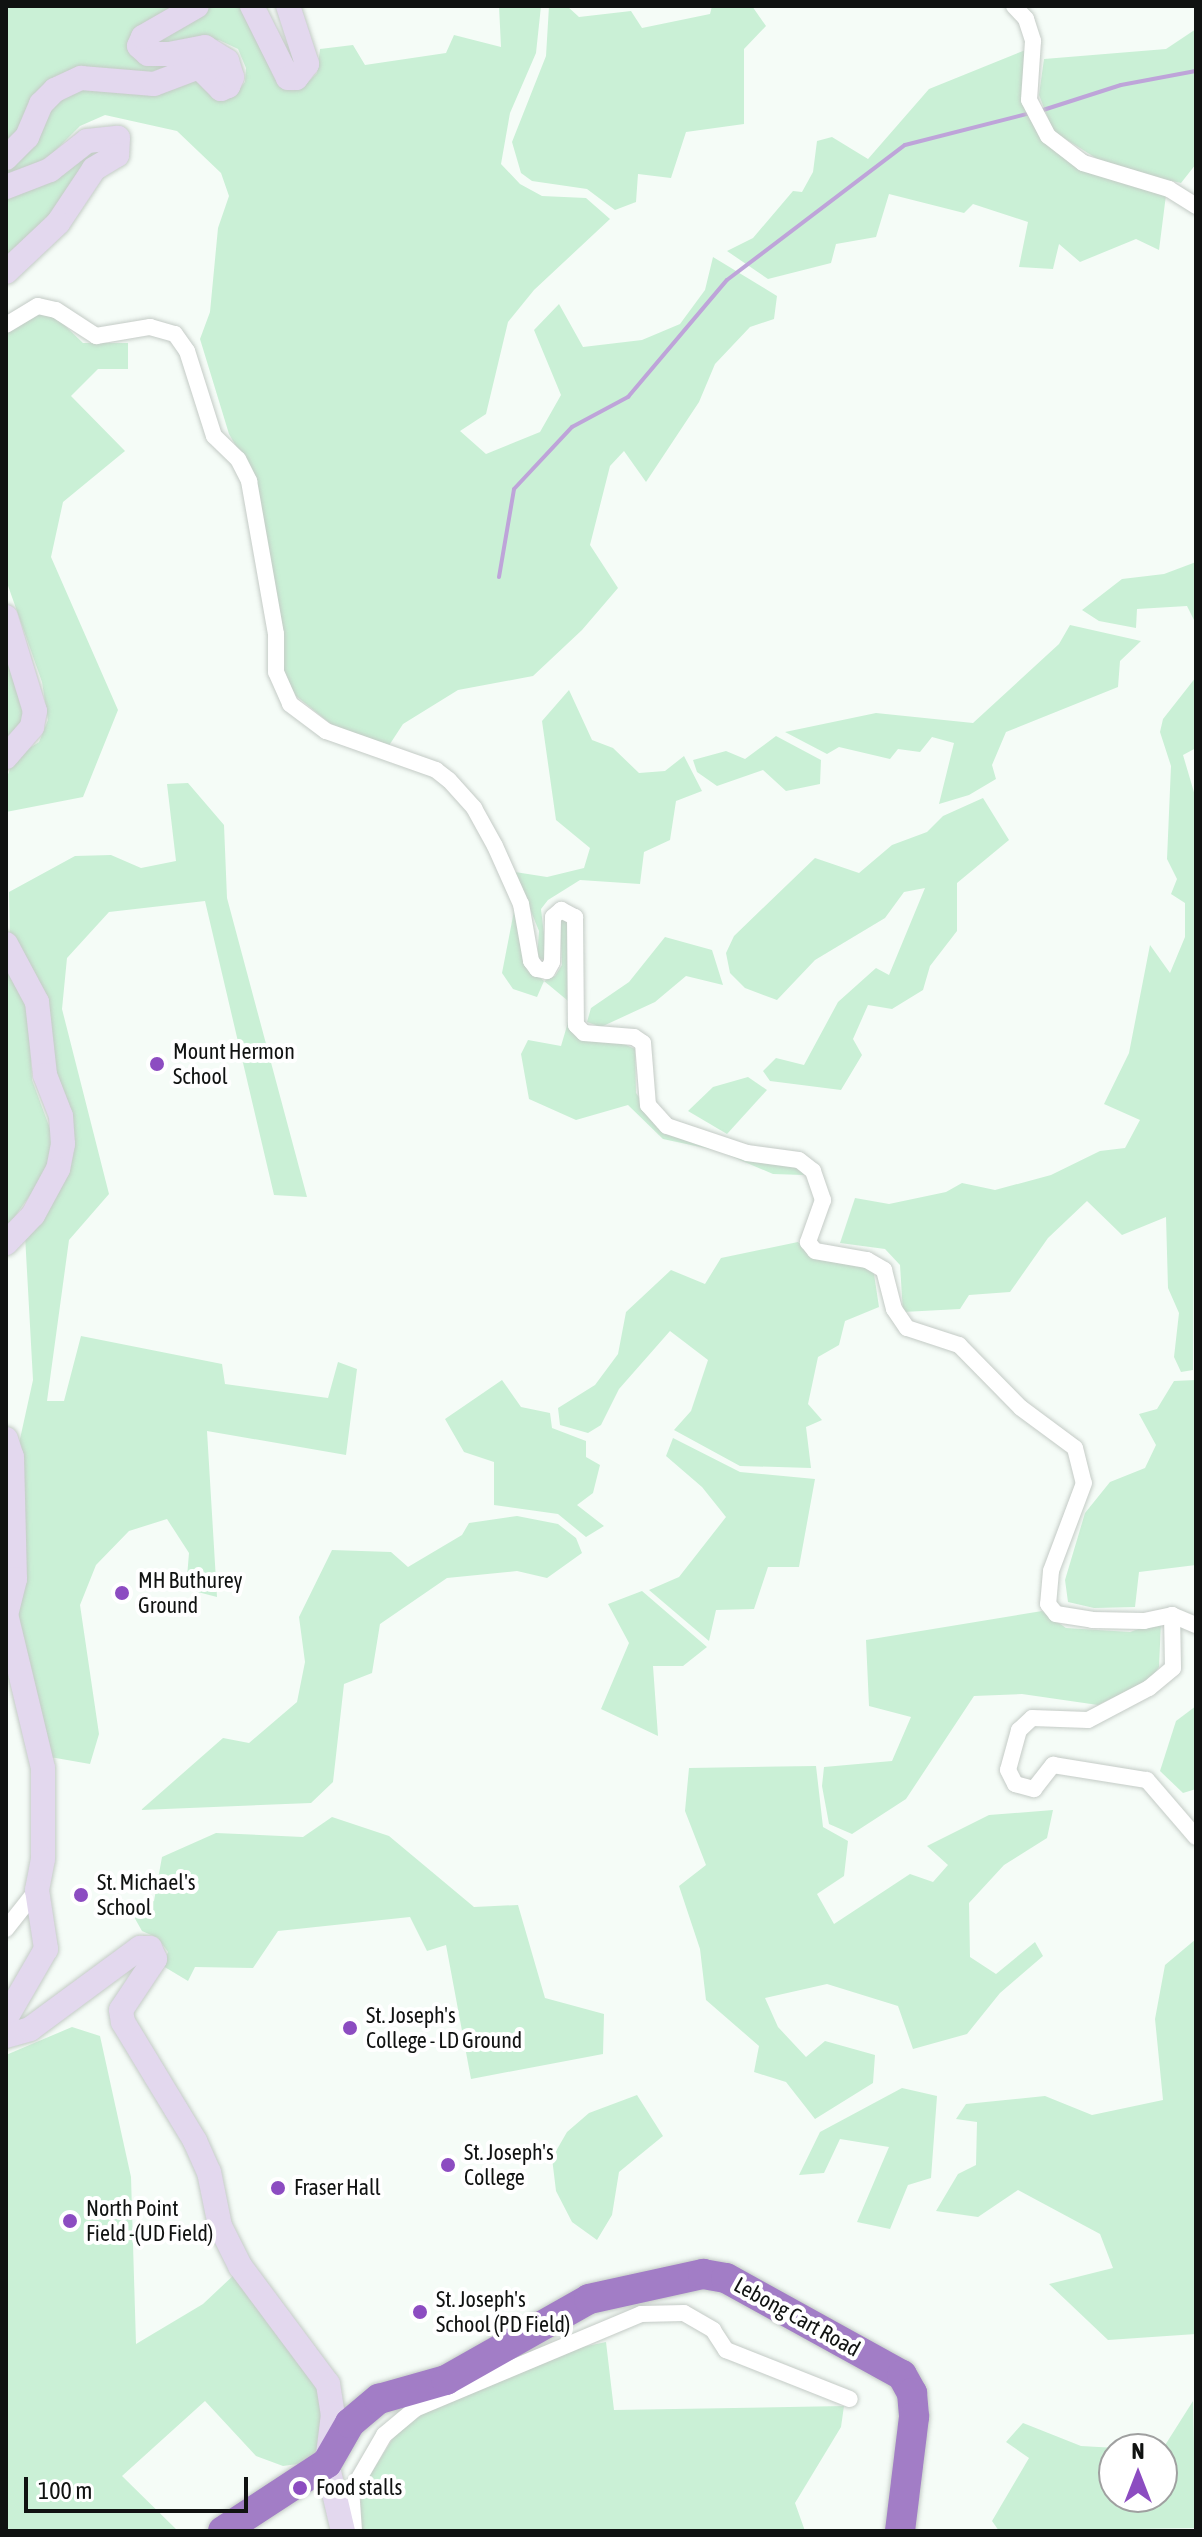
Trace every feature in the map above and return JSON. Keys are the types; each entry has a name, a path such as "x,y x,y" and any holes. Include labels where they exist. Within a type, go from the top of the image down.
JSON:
{"highway":[{"name":"Lebong Cart Road","path":"223,2531 327,2463 350,2423 379,2399 446,2380 589,2299 703,2274 726,2278 902,2375 912,2393 914,2417 900,2531"}],"main road":[{"path":"6,158 27,137 41,104 55,90 81,78 154,84 199,67 221,89 228,86 232,77 227,61 205,47 158,54 139,46 143,37 197,6"},
{"path":"252,6 288,78 296,78 307,64 288,6"},
{"path":"6,187 50,170 87,141 118,138 117,155 94,169 58,223 6,272"},
{"path":"6,617 35,711 32,727 6,757"},
{"path":"6,944 37,1002 45,1075 61,1116 63,1144 58,1169 33,1215 6,1243"},
{"path":"6,1439 12,1457 15,1579 6,1614 43,1768 43,1859 37,1890 46,1949 6,2018"},
{"path":"6,2036 30,2029 140,1948 150,1948 155,1959 121,2010 123,2022 195,2141 220,2226 240,2266 328,2384 333,2414 327,2463 343,2531"}],"street":[{"path":"1014,6 1024,13 1033,41 1029,100 1048,136 1083,163 1169,189 1196,206"},
{"path":"6,325 38,306 56,310 96,336 150,327 175,334 187,351 214,436 238,459 249,481 276,634 276,672 290,704 326,731 436,770 449,780 474,808 495,846 521,904 531,961 537,969 547,971 552,962 553,917 561,910 575,917 576,1025 584,1033 634,1037 643,1043 648,1105 667,1126 747,1153 799,1160 813,1171 823,1200 808,1242 815,1251 867,1260 884,1270 894,1309 907,1328 959,1345 1021,1408 1075,1448 1084,1483 1048,1586 1048,1604 1056,1614 1127,1621 1172,1615 1196,1625"},
{"path":"1172,1615 1173,1668 1165,1677 1088,1720 1032,1718 1019,1730 1008,1770 1015,1784 1034,1789 1053,1765 1147,1780 1196,1837"},
{"path":"6,1929 37,1890"},
{"path":"354,2531 351,2492 384,2435 415,2409 641,2314 684,2313 713,2330 726,2350 850,2399"}],"green space":[{"path":"6,6 185,6 134,40 198,52 160,74 89,69 6,144"},
{"path":"212,6 239,6 250,13 289,81 307,83 317,73 320,49 353,45 365,65 446,53 454,35 501,47 499,6 541,6 536,53 510,113 501,164 520,184 542,196 586,198 610,219 534,290 508,322 486,414 460,431 486,454 540,432 561,395 534,330 559,304 583,347 642,340 680,324 705,290 713,257 777,296 774,319 750,327 715,364 699,402 646,482 624,451 610,466 590,545 618,588 582,630 533,676 458,690 403,724 388,747 331,724 296,696 283,672 283,630 254,477 229,434 200,339 210,312 218,228 229,196 221,173 177,131 105,115 80,126 51,155 6,180 6,168 58,102 77,90 192,78 234,96 245,82 246,68 238,49 219,40 179,47 149,42"},
{"path":"549,6 567,6 579,17 631,11 642,28 710,14 712,6 752,6 766,26 744,49 744,124 686,132 671,178 638,174 636,202 615,210 587,189 532,181 521,173 512,142 546,56"},
{"path":"1196,29 1196,164 1181,183 1110,167 1053,131 1039,95 1044,59 1166,49"},
{"path":"1028,49 1045,140 1166,195 1159,250 1136,239 1080,262 1059,244 1053,269 1019,267 1028,222 973,204 964,213 889,194 876,237 836,244 831,263 768,279 727,251 753,238 793,191 802,192 813,172 817,141 832,137 868,159 929,89"},
{"path":"104,140 92,165 6,265 6,193"},
{"path":"39,313 56,317 83,343 128,343 128,369 98,369 71,396 125,451 63,502 51,557 118,710 83,797 6,812 6,780 14,758 39,742 48,720 42,682 6,580 6,329"},
{"path":"1196,562 1196,624 1187,606 1137,609 1136,628 1099,621 1082,610 1122,579 1164,574"},
{"path":"1070,625 1141,641 1120,661 1118,687 1006,732 992,765 996,779 969,795 939,804 954,743 932,737 920,752 898,749 890,759 839,747 827,754 785,732 876,713 973,723 1059,644"},
{"path":"6,652 24,717 6,745"},
{"path":"1196,677 1196,748 1183,755 1196,799 1193,1370 1181,1372 1174,1357 1179,1313 1168,1288 1166,1217 1122,1235 1087,1201 1048,1238 1010,1292 969,1295 960,1309 903,1312 900,1265 885,1249 840,1243 855,1198 889,1204 946,1192 962,1183 995,1190 1051,1175 1100,1151 1125,1148 1140,1120 1104,1104 1129,1053 1150,945 1170,973 1185,937 1185,903 1171,894 1177,879 1167,859 1171,766 1160,732 1163,719"},
{"path":"569,690 592,740 613,748 639,773 665,771 684,756 702,791 676,801 670,840 644,852 640,884 580,880 548,900 541,909 547,960 537,958 539,931 515,872 547,877 584,868 590,848 556,820 542,721"},
{"path":"776,736 821,760 820,784 786,791 763,770 717,786 697,772 693,760 726,751 745,759"},
{"path":"188,783 224,825 227,898 307,1197 274,1195 205,901 109,912 67,958 62,1009 109,1194 69,1240 47,1401 64,1401 81,1336 222,1364 225,1384 328,1398 338,1362 357,1369 346,1455 207,1431 217,1597 186,1589 189,1553 167,1519 129,1531 96,1565 80,1605 99,1734 90,1764 50,1757 15,1613 18,1448 33,1380 25,1235 62,1170 10,936 9,892 75,856 111,855 141,868 176,861 167,784"},
{"path":"983,798 1009,840 957,883 957,931 930,966 923,990 892,1009 868,1005 853,1039 862,1055 841,1090 770,1081 763,1071 776,1058 804,1065 838,1002 876,968 889,975 925,888 904,892 885,918 815,960 777,1000 745,988 730,973 726,953 734,936 815,858 859,873 892,845 927,832 943,816"},
{"path":"514,911 528,967 544,981 537,997 513,989 502,973"},
{"path":"560,919 571,921 573,1005 544,981 555,976 562,965"},
{"path":"665,937 712,950 723,985 686,976 655,1002 601,1027 587,1022 591,1008 629,982"},
{"path":"6,959 28,1005 32,1080 55,1142 45,1174 6,1229"},
{"path":"569,1019 635,1049 636,1093 664,1134 694,1138 767,1164 800,1166 804,1175 773,1174 719,1151 663,1139 628,1105 576,1120 529,1099 521,1054 528,1040 561,1046"},
{"path":"748,1077 767,1090 727,1134 688,1111 713,1087"},
{"path":"798,1242 812,1255 863,1261 874,1274 879,1307 845,1321 839,1345 818,1357 808,1404 822,1420 806,1427 811,1468 740,1466 674,1430 691,1411 708,1360 670,1331 619,1389 601,1425 588,1433 560,1425 558,1408 595,1385 618,1354 626,1312 671,1270 705,1284 721,1258"},
{"path":"502,1380 521,1407 550,1413 552,1428 586,1441 586,1457 600,1465 593,1493 577,1505 604,1526 586,1537 558,1514 494,1505 494,1462 464,1452 445,1419"},
{"path":"1196,1380 1196,1565 1139,1572 1135,1607 1094,1608 1068,1602 1065,1580 1085,1513 1110,1482 1145,1468 1156,1445 1139,1414 1157,1409 1174,1381"},
{"path":"673,1438 740,1472 815,1479 799,1567 768,1567 754,1609 716,1610 709,1641 649,1590 679,1577 726,1517 702,1487 666,1456"},
{"path":"517,1516 558,1524 576,1538 582,1553 547,1578 517,1571 447,1578 380,1624 372,1673 344,1684 333,1782 311,1803 141,1810 223,1738 249,1743 297,1702 305,1662 299,1617 332,1550 391,1552 408,1567 462,1535 469,1523"},
{"path":"642,1591 707,1647 683,1666 653,1666 658,1736 601,1709 629,1643 608,1604"},
{"path":"1042,1611 1066,1628 1130,1632 1161,1621 1159,1667 1151,1679 1098,1705 1022,1694 974,1696 906,1799 852,1834 829,1824 822,1786 824,1767 892,1761 911,1717 869,1706 866,1640"},
{"path":"1196,1706 1196,1789 1183,1793 1160,1771 1176,1721"},
{"path":"816,1766 823,1827 848,1841 844,1876 817,1894 834,1924 910,1874 933,1882 948,1865 927,1846 989,1815 1053,1810 1047,1838 1004,1865 969,1903 970,1957 996,1974 1035,1942 1043,1956 1000,1993 967,2034 913,2049 898,2006 827,1984 765,1998 778,2027 806,2057 825,2041 875,2055 873,2083 815,2119 786,2082 754,2072 759,2046 706,2000 700,1949 679,1886 706,1865 685,1811 689,1768"},
{"path":"332,1817 389,1836 474,1907 518,1905 545,1998 604,2014 603,2054 471,2079 446,1945 427,1951 410,1917 278,1931 253,1968 195,1967 188,1981 163,1966 168,1952 158,1938 142,1931 129,1908 154,1901 162,1857 216,1833 303,1837"},
{"path":"1196,1939 1196,2334 1108,2340 1049,2284 1113,2268 1100,2234 1018,2190 978,2217 936,2211 958,2174 976,2165 977,2122 956,2119 966,2104 1045,2096 1092,2115 1163,2100 1155,2019 1165,1965"},
{"path":"72,2027 100,2036 131,2177 136,2344 203,2304 236,2273 322,2386 320,2461 283,2466 256,2456 205,2401 122,2476 178,2531 6,2531 6,2055"},
{"path":"902,2088 937,2096 931,2178 908,2185 890,2229 857,2222 889,2147 840,2139 824,2173 799,2175 820,2132"},
{"path":"637,2095 663,2136 619,2172 612,2215 597,2240 572,2222 556,2191 552,2158 567,2132 589,2113"},
{"path":"606,2342 614,2410 844,2406 841,2427 795,2503 805,2531 362,2531 360,2491 395,2435 424,2413 582,2347"},
{"path":"1193,2401 1196,2528 999,2531 992,2521 1029,2458 1006,2442 1023,2423 1081,2446 1098,2447 1098,2513 1178,2513 1178,2433 1173,2433"}],"waterway":[{"path":"1040,111 1121,85 1196,71"},
{"path":"499,577 514,489 572,427 628,397 727,280 905,145 1031,113"}],"place":[{"name":"Mount Hermon School","path":"157,1064"},
{"name":"MH Buthurey Ground","path":"122,1593"},
{"name":"St. Michael's School","path":"81,1895"},
{"name":"St. Joseph's College - LD Ground","path":"350,2028"},
{"name":"St. Joseph's College","path":"448,2165"},
{"name":"Fraser Hall","path":"278,2188"},
{"name":"North Point Field -(UD Field)","path":"70,2221"},
{"name":"St. Joseph's School (PD Field)","path":"420,2312"},
{"name":"Food stalls","path":"300,2488"}]}
